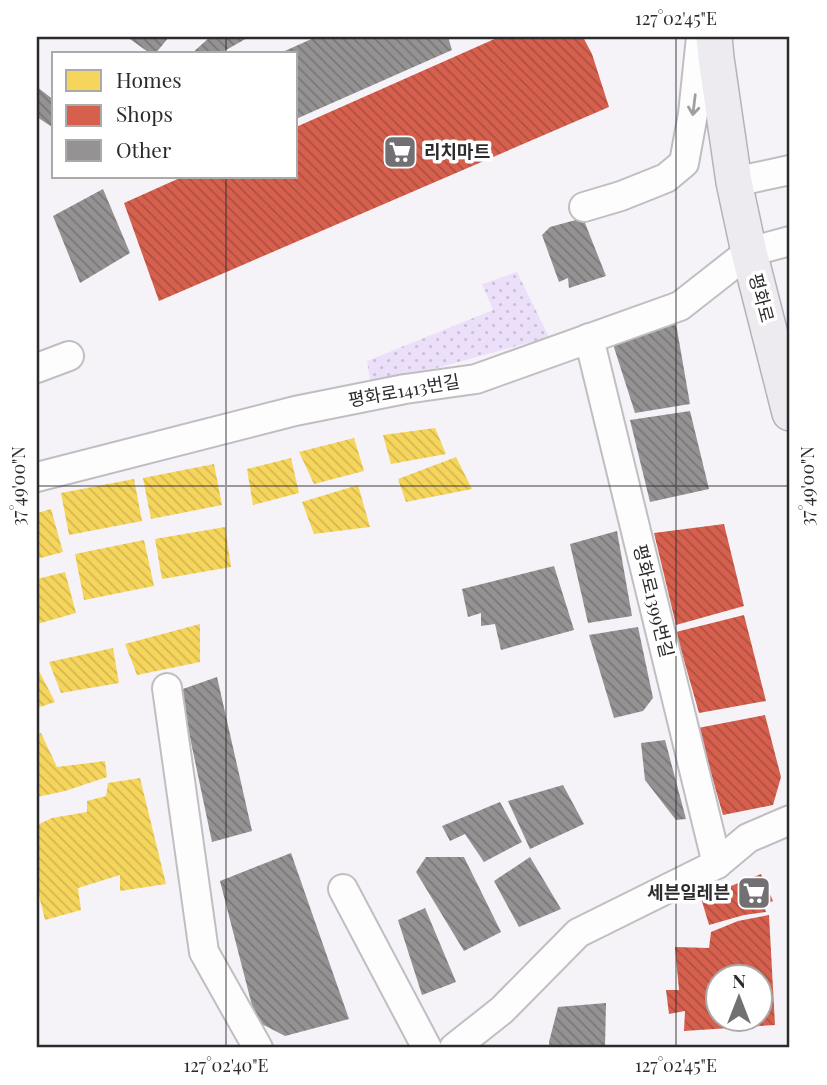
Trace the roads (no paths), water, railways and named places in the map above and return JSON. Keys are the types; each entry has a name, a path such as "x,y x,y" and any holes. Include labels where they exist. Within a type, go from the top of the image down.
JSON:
{"main road":[{"name":"평화로","path":"714,37 734,182 790,413"}],"street":[{"path":"584,207 666,178 684,163 693,114 701,37"},
{"path":"734,182 790,170"},
{"path":"749,252 790,241"},
{"name":"평화로1413번길","path":"37,477 295,411 405,389 476,379 680,306 749,252"},
{"name":"평화로1399번길","path":"589,338 717,864"},
{"path":"37,368 69,356"},
{"path":"167,688 204,952 258,1048"},
{"path":"454,1048 502,1010 578,933 717,864 748,838 790,820"},
{"path":"343,889 427,1048"}],"place":[{"name":"리치마트","path":"400,152"},
{"name":"세븐일레븐","path":"754,893"}]}
